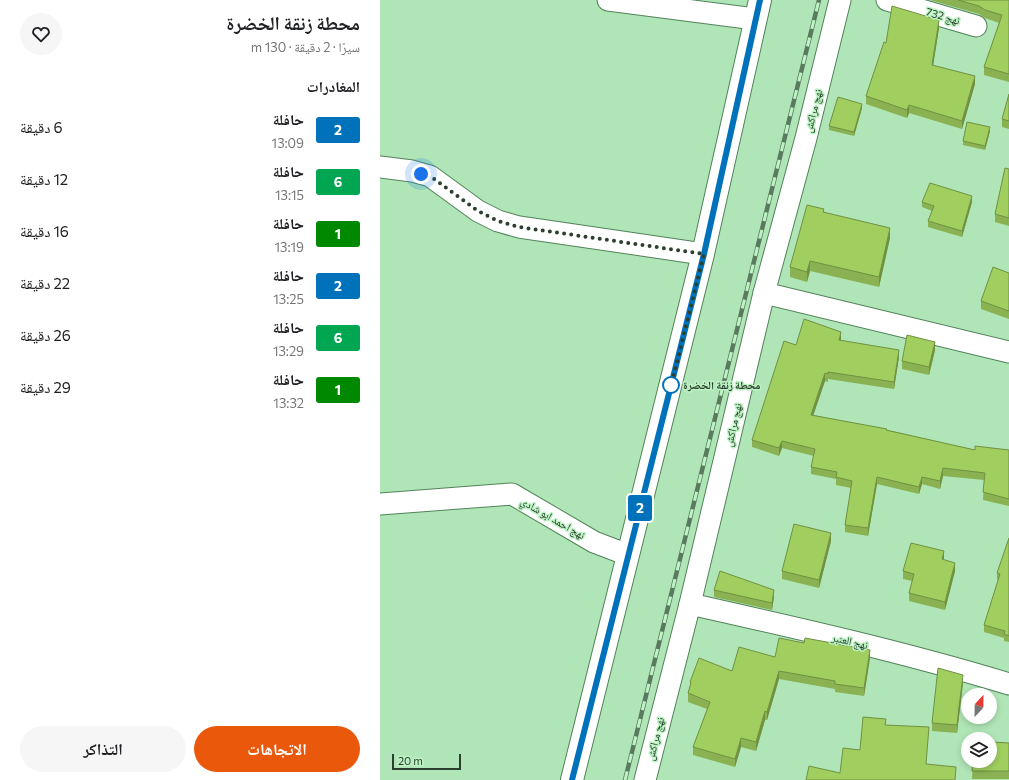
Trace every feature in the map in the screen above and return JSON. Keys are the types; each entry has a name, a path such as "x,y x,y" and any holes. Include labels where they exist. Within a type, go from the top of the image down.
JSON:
{"main road":[{"path":"572,780 704,254 758,10"}],"street":[{"path":"608,0 758,10"},
{"name":"نهج مراكش","path":"645,780 690,604 764,293 806,138 840,0"},
{"name":"نهج 732","path":"888,0 976,26"},
{"path":"380,167 412,171 430,176 478,211 498,221 519,227 704,254"},
{"path":"764,293 1009,352"},
{"name":"نهج احمد ابو شادي","path":"380,504 512,494 594,542 628,555"},
{"name":"نهج العنبر","path":"690,604 876,647 957,668 1009,684"}],"building":[{"path":"958,0 1009,0 1009,74 984,67 1002,15"},
{"path":"892,6 939,20 932,65 975,76 962,121 909,105 907,110 866,96 884,42 886,43"},
{"path":"1009,94 1009,121 1002,119"},
{"path":"838,97 862,104 854,132 829,126"},
{"path":"967,122 990,127 985,146 963,141"},
{"path":"1005,168 1009,169 1009,218 995,214"},
{"path":"930,183 972,196 962,231 928,221 934,206 922,202"},
{"path":"807,205 824,209 823,212 890,228 879,277 810,261 807,272 790,267"},
{"path":"993,267 1009,273 1009,311 981,301"},
{"path":"804,319 841,332 839,340 899,350 894,382 828,372 828,374 825,373 811,415 887,429 886,430 975,450 975,446 1009,450 1009,499 983,492 985,473 943,468 940,481 922,477 919,487 877,477 868,528 845,525 852,481 836,477 837,472 811,467 815,449 782,441 779,448 752,440 784,341 796,345"},
{"path":"907,335 935,342 929,367 902,361"},
{"path":"794,524 831,533 819,580 782,571"},
{"path":"1009,538 1009,636 1004,634 1005,631 984,625 1000,574 997,573"},
{"path":"911,543 944,551 942,559 955,563 945,602 909,593 914,574 903,571"},
{"path":"720,571 774,590 772,603 714,590"},
{"path":"779,638 804,643 805,638 870,650 864,688 835,684 835,681 779,671 767,712 765,711 756,742 741,738 735,759 693,747 710,702 688,693 690,682 699,658 732,671 739,647 775,657"},
{"path":"938,668 963,675 957,725 932,723"},
{"path":"863,717 886,719 885,725 929,727 926,764 956,767 955,780 806,780 809,766 840,773 843,748 860,750"},
{"path":"997,742 1009,743 1009,771 972,771 972,768 997,768"}],"railway":[{"path":"625,780 819,0"}],"bus line":[{"name":"2","path":"572,780 704,254 760,0"}],"place":[{"name":"محطة زنقة الخضرة","path":"671,385"}],"route":[{"path":"421,174 430,176 478,211 498,221 519,227 704,254 670,390 671,385"}]}
